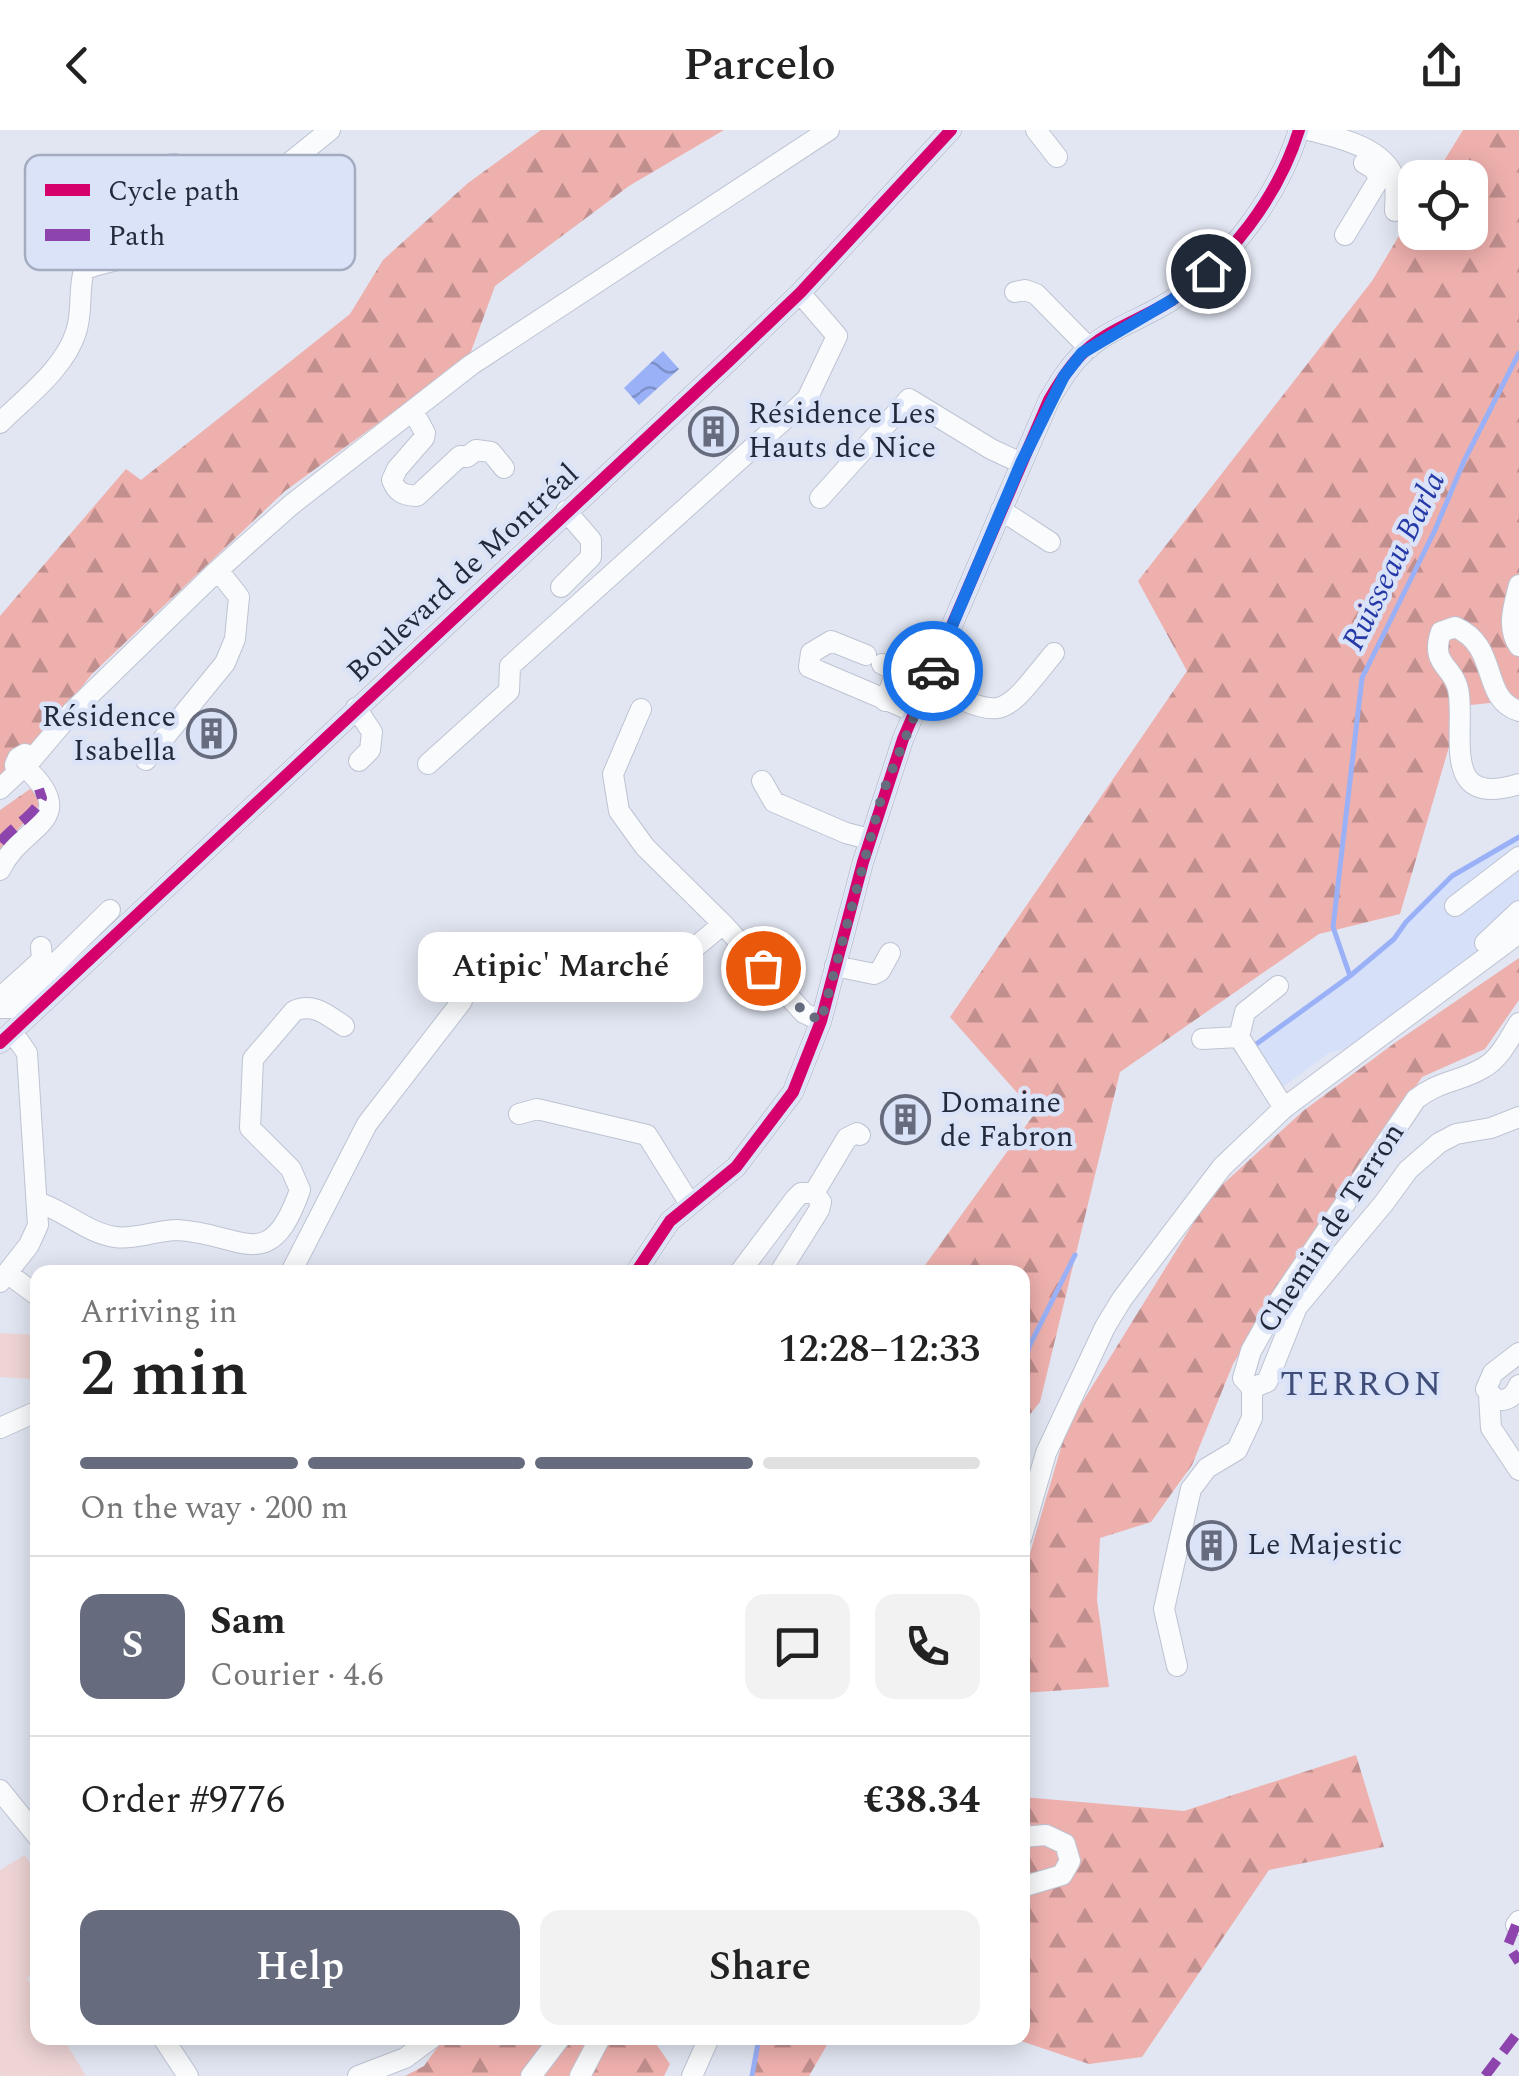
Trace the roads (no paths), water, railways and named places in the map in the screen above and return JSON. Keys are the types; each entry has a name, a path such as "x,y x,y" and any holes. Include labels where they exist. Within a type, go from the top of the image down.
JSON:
{"street":[{"path":"299,155 330,130"},
{"path":"0,789 27,768 72,712 291,505 471,365 829,130"},
{"name":"Boulevard de Montréal","path":"6,1038 800,293 951,130"},
{"path":"1036,130 1057,157"},
{"path":"641,1265 670,1221 736,1167 792,1092 821,1021 883,792 1049,400 1089,348 1172,300 1208,271 1274,186 1299,130"},
{"path":"1310,130 1372,154 1387,167 1394,178 1396,211"},
{"path":"1332,136 1343,150 1374,169 1378,179 1345,235"},
{"path":"0,422 65,354 76,333 84,270"},
{"path":"1016,292 1036,294 1089,348"},
{"path":"428,764 509,691 510,666 807,399 836,336 800,293"},
{"path":"820,498 909,399 1021,463"},
{"path":"413,411 424,426 424,438 397,468 392,480 396,490 404,495 416,496 460,456 464,446 488,439 498,445"},
{"path":"460,456 484,449 504,468"},
{"path":"1001,510 1050,542"},
{"path":"558,583 576,558 579,544 562,515"},
{"path":"146,760 225,663 235,639 239,596 218,570"},
{"path":"1519,585 1511,616 1513,637 1519,646"},
{"path":"1519,711 1510,708 1492,684 1481,646 1469,633 1455,627 1441,632 1436,647 1439,660 1460,692 1458,760 1467,778 1480,788 1497,791 1519,784"},
{"path":"885,701 895,681 893,672 831,640 811,653 809,668 885,701 915,712"},
{"path":"928,682 976,707 997,711 1013,703 1054,653"},
{"path":"356,708 372,732 370,750 359,762"},
{"path":"640,709 613,774 619,811 644,846 804,1012 821,1021"},
{"path":"0,870 15,844 51,808 48,792 27,768"},
{"path":"762,781 774,802 846,833 870,839"},
{"path":"1455,906 1519,857"},
{"path":"42,946 42,960 2,996 0,1008 10,1008 110,910"},
{"path":"1458,979 1459,967 1519,912"},
{"path":"663,974 723,924"},
{"path":"1030,1508 1046,1453 1122,1299 1222,1167 1284,1108 1519,933"},
{"path":"835,966 874,974 890,954"},
{"path":"1278,986 1245,1012 1239,1037 1284,1108"},
{"path":"295,1265 368,1124 462,1002"},
{"path":"37,1202 115,1237 172,1230 205,1233 248,1247 272,1240 293,1211 300,1190 291,1169 250,1128 253,1059 294,1011 302,1008 318,1009 344,1026"},
{"name":"Chemin de Terron","path":"1519,1023 1499,1056 1483,1068 1434,1085 1416,1099 1281,1298 1248,1361 1243,1378 1252,1388 1267,1382 1307,1292 1408,1170 1456,1134 1491,1128 1519,1117"},
{"path":"1202,1040 1239,1037"},
{"path":"6,1038 27,1053 38,1225 29,1245 4,1278 30,1292"},
{"path":"518,1114 537,1109 646,1135 690,1204"},
{"path":"814,1193 847,1138 860,1135"},
{"path":"745,1265 795,1199 801,1193 814,1193"},
{"path":"784,1265 819,1210 821,1202 814,1193"},
{"path":"1519,1353 1493,1372 1487,1382 1491,1428 1519,1470"},
{"path":"1489,1395 1505,1400 1516,1393 1519,1385"},
{"path":"1177,1666 1164,1609 1191,1489 1207,1468 1237,1450 1252,1418 1252,1388"},
{"path":"0,1428 30,1415"},
{"path":"0,1790 30,1827"},
{"path":"1030,1836 1046,1835 1065,1844 1070,1862 1062,1875 1030,1885"},
{"path":"168,2045 188,2076"},
{"path":"358,2076 405,2058 423,2045"},
{"path":"531,2076 555,2045"},
{"path":"580,2076 596,2045"},
{"path":"692,2076 706,2045"}],"water":[{"path":"663,351 679,369 639,405 624,388"}],"waterway":[{"name":"Ruisseau Barla","path":"1255,1045 1350,976 1333,927 1362,678 1519,353"},
{"name":"Ruisseau Barla","path":"1350,976 1394,939 1452,876 1519,837"},
{"name":"Ruisseau Barla","path":"1030,1345 1075,1255"},
{"name":"Ruisseau Barla","path":"752,2076 758,2045"}],"place":[{"name":"Résidence Les Hauts de Nice","path":"713,431"},
{"name":"Résidence Isabella","path":"211,734"},
{"name":"Atipic' Marché","path":"763,968"},
{"name":"Domaine de Fabron","path":"905,1120"},
{"name":"Le Majestic","path":"1212,1545"}],"district":[{"name":"TERRON","path":"1362,1384"}]}
